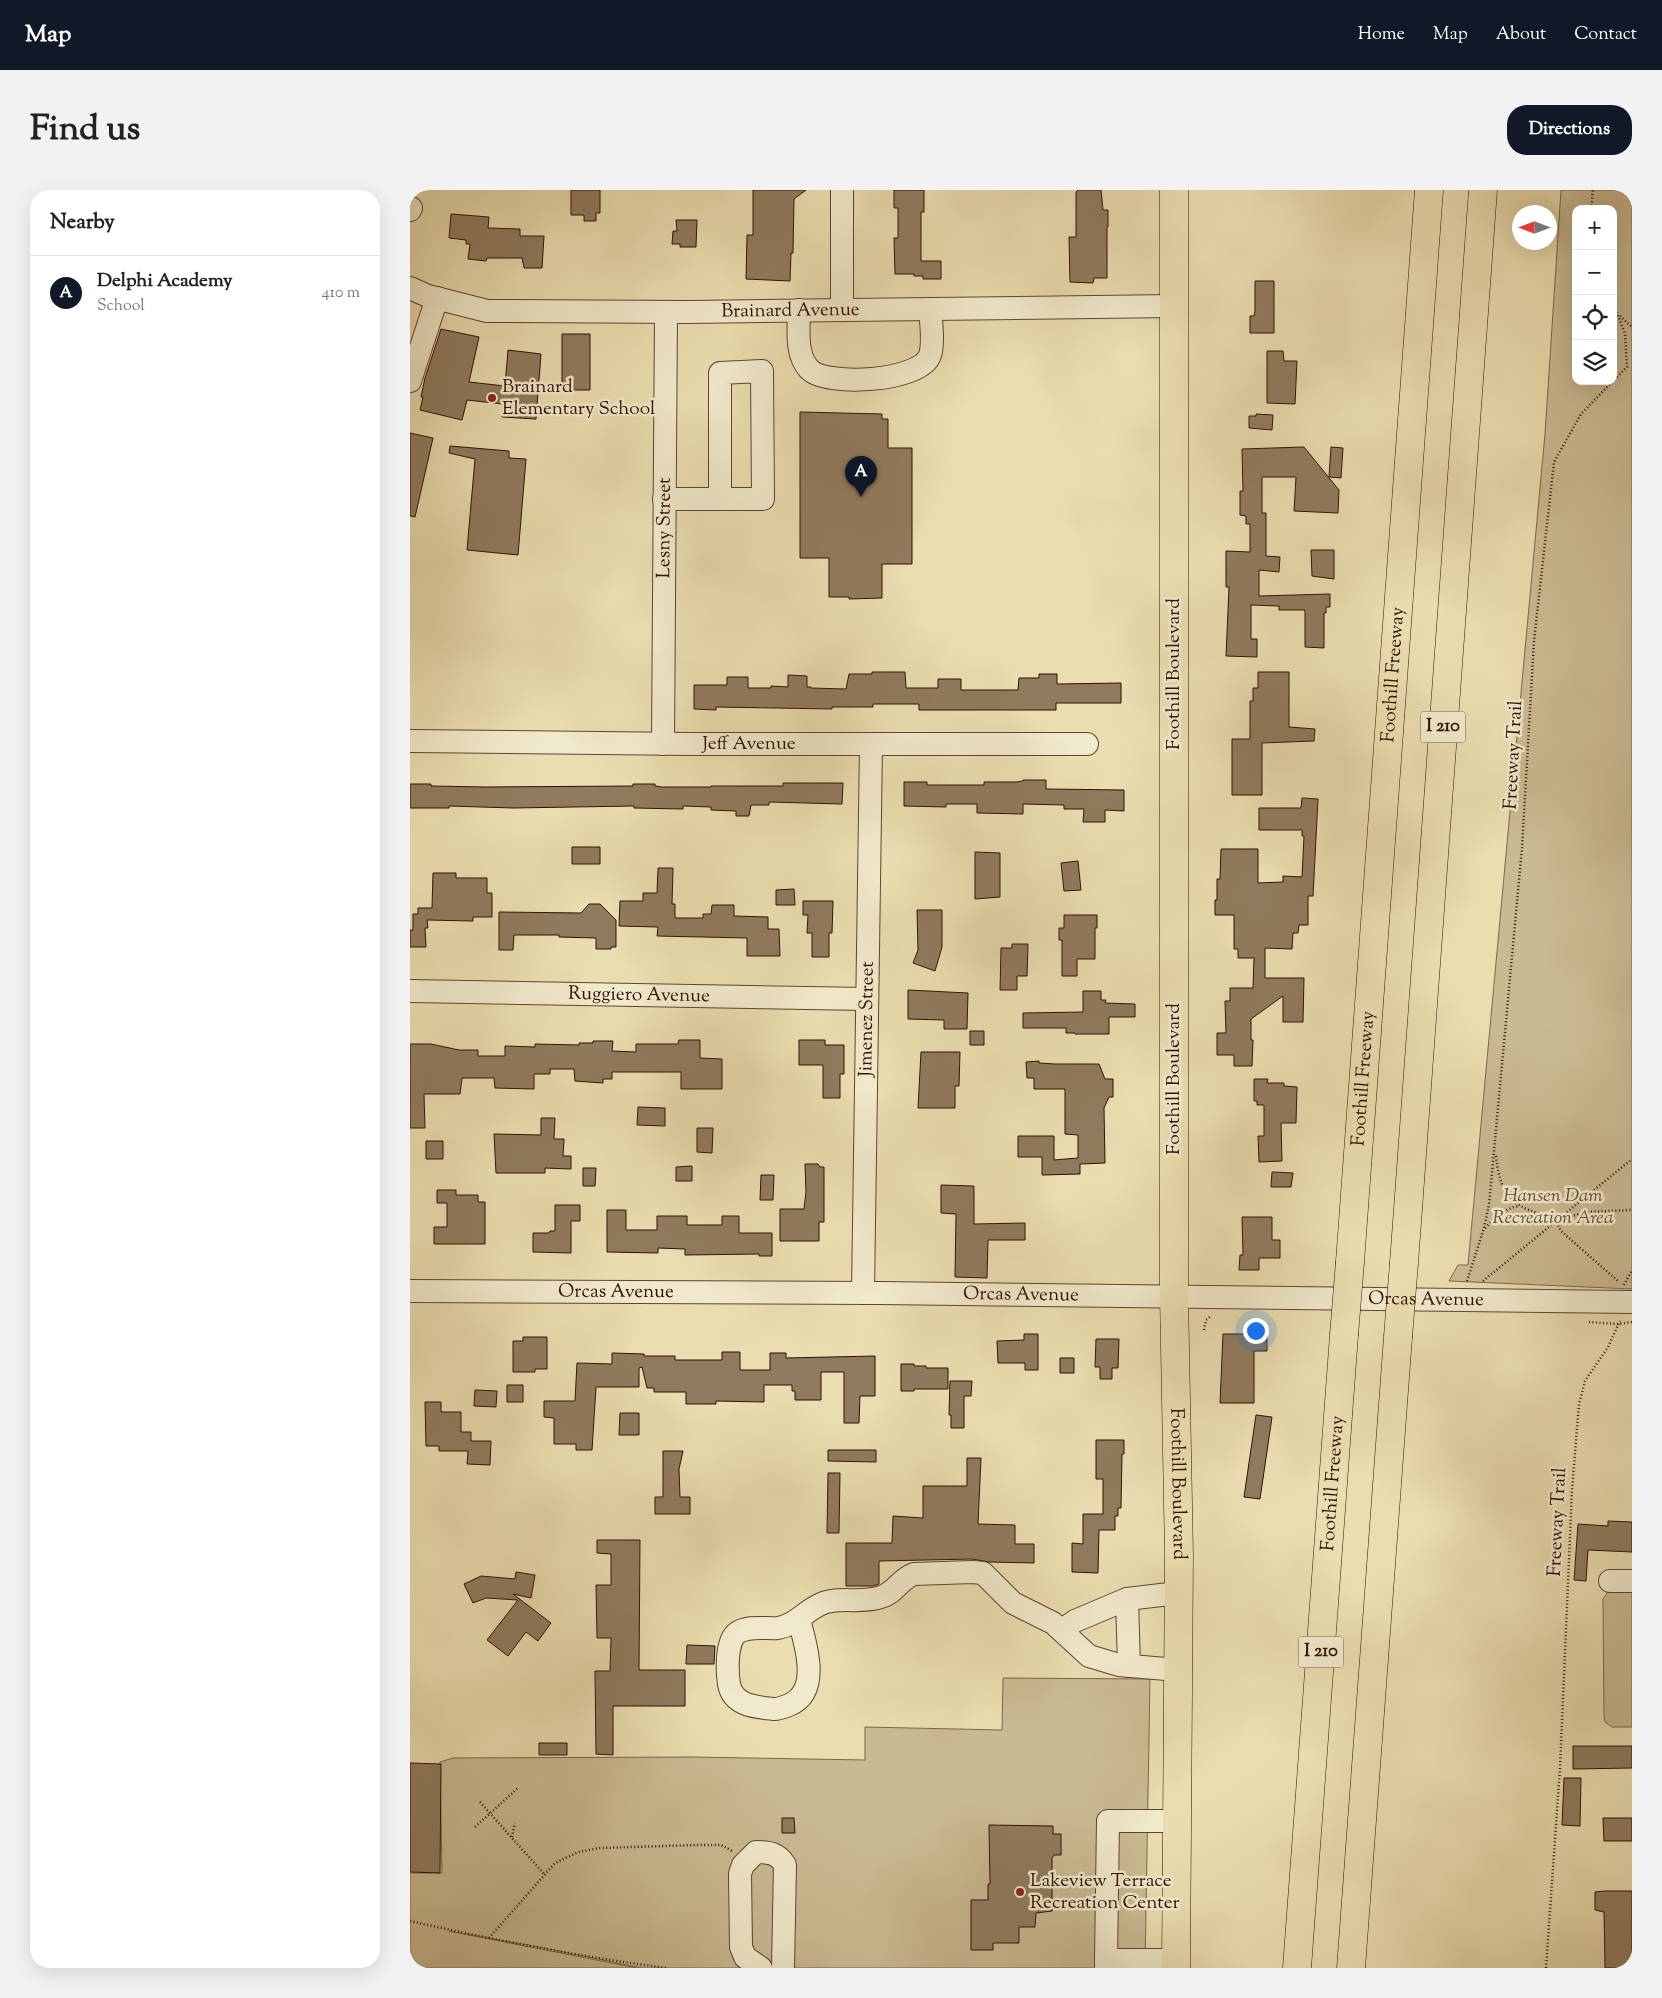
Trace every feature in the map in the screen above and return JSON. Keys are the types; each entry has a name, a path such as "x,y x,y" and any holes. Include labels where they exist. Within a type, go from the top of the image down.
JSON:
{"main road":[{"name":"Foothill Boulevard","path":"1174,190 1174,1296 1178,1592 1176,1964"},
{"name":"Foothill Freeway","path":"1297,1968 1429,190"},
{"name":"I 210","path":"1351,1968 1483,190"}],"street":[{"path":"842,190 842,310"},
{"name":"Brainard Avenue","path":"410,288 437,298 487,311 666,312 1173,306"},
{"path":"410,381 418,329 437,298"},
{"path":"799,310 801,356 809,370 819,376 832,378 880,380 905,374 924,364 930,356 930,309"},
{"name":"Lesny Street","path":"663,744 666,312"},
{"path":"664,499 763,499 762,371 720,373 720,498"},
{"name":"Jeff Avenue","path":"410,742 871,745 1087,744"},
{"name":"Jimenez Street","path":"863,1293 871,745"},
{"name":"Ruggiero Avenue","path":"410,991 867,999"},
{"name":"Orcas Avenue","path":"410,1291 863,1293 1460,1300 1626,1298"},
{"path":"799,1620 806,1644 808,1664 808,1680 804,1695 794,1703 779,1709 748,1705 735,1698 730,1690 727,1673 731,1643 735,1634 744,1629 778,1628 790,1625 822,1603 871,1600 882,1597 890,1593 906,1576 914,1574 983,1573 1013,1603 1024,1610 1045,1618 1062,1630 1089,1656 1119,1665 1178,1670"},
{"path":"1062,1630 1075,1620 1127,1599 1178,1592"},
{"path":"1127,1599 1129,1666"},
{"path":"1176,1964 1106,1964 1108,1821 1177,1821"},
{"path":"761,1968 745,1957 741,1947 740,1874 743,1865 756,1852 769,1852 780,1857 785,1865 783,1968"}],"path":[{"path":"1591,205 1593,190"},
{"path":"1618,315 1632,326"},
{"name":"Freeway Trail","path":"1617,377 1627,367 1626,334 1618,315"},
{"name":"Freeway Trail","path":"1460,1300 1490,1205 1522,848 1534,640 1554,462 1581,414 1609,385"},
{"name":"Freeway Trail","path":"1495,1149 1498,1172 1507,1196 1518,1206"},
{"path":"1460,1300 1632,1159"},
{"path":"1484,1228 1496,1216 1509,1208 1518,1206 1556,1220 1587,1212 1632,1210"},
{"path":"1556,1220 1561,1231 1617,1279 1626,1298"},
{"name":"Freeway Trail","path":"1546,1968 1560,1768 1572,1490 1579,1404 1585,1381 1608,1347 1623,1316 1632,1270"},
{"path":"475,1827 518,1788"},
{"path":"480,1802 545,1875"},
{"path":"512,1837 515,1824"},
{"path":"489,1938 555,1863 578,1852 610,1848 721,1845 733,1852 743,1865"},
{"path":"410,1921 597,1959 667,1968"}],"green space":[{"name":"Hansen Dam Recreation Area","path":"1561,190 1632,190 1632,1289 1449,1281 1458,1265 1468,1265 1545,434"},
{"path":"1632,1590 1632,1727 1612,1727 1605,1722 1604,1715 1603,1599 1608,1592"},
{"path":"1003,1678 1150,1679 1145,1968 642,1968 449,1931 637,1968 410,1968 410,1873 442,1873 440,1762 453,1758 692,1757 865,1760 865,1727 1002,1730"}],"building":[{"path":"571,190 600,190 600,213 596,213 596,221 584,221 584,215 571,215"},
{"path":"753,190 806,190 794,199 793,253 791,253 790,281 746,279 747,235 753,235"},
{"path":"894,190 924,190 924,212 921,212 921,261 941,261 941,279 923,279 923,276 914,276 914,274 895,274 894,238 898,238 898,208 894,208"},
{"path":"1078,190 1101,190 1103,210 1108,210 1107,278 1094,278 1093,283 1070,282 1069,237 1076,237 1076,192"},
{"path":"451,214 489,217 488,228 520,229 520,236 544,236 542,268 524,268 522,258 487,258 486,261 468,259 470,244 466,244 466,240 449,238"},
{"path":"676,220 697,220 696,247 680,247 680,244 672,244 673,231 677,231"},
{"path":"1255,281 1274,281 1274,333 1250,333 1250,316 1254,316 1255,311"},
{"path":"441,329 479,337 469,382 505,386 508,350 541,354 536,419 502,417 503,404 467,400 462,420 420,410 425,378"},
{"path":"562,334 590,334 590,390 562,390"},
{"path":"1267,351 1283,351 1284,361 1297,361 1295,404 1267,403"},
{"path":"800,412 882,414 882,419 888,419 888,448 912,448 912,564 882,564 882,598 849,599 849,597 829,597 829,558 800,558"},
{"path":"1256,414 1273,415 1272,430 1249,428 1249,416 1256,416"},
{"path":"410,433 433,438 415,517 410,516"},
{"path":"450,446 509,451 509,458 526,459 518,555 467,550 475,459 449,453"},
{"path":"1304,447 1339,490 1338,513 1294,511 1296,477 1262,477 1262,513 1266,513 1266,556 1280,557 1279,572 1259,570 1259,596 1330,594 1330,607 1326,607 1326,613 1324,613 1324,648 1305,647 1305,610 1279,610 1279,606 1251,605 1251,639 1257,639 1257,657 1226,656 1229,587 1226,587 1226,551 1250,552 1250,524 1246,524 1246,516 1240,515 1240,491 1243,491 1242,449"},
{"path":"1331,447 1343,448 1341,478 1329,477"},
{"path":"1311,550 1334,550 1334,579 1312,576"},
{"path":"872,672 905,672 906,688 938,688 938,679 961,679 961,690 1018,690 1019,678 1039,678 1039,674 1057,674 1057,684 1121,683 1121,703 1056,703 1056,710 919,710 919,704 873,704 873,707 832,707 832,709 716,707 716,710 694,709 694,685 727,685 727,677 748,677 748,688 771,688 771,686 788,687 788,675 807,676 807,687 846,689 849,674 872,674"},
{"path":"1258,672 1289,672 1289,727 1315,729 1314,741 1262,743 1262,795 1232,795 1232,739 1250,739 1250,701 1253,701 1253,688 1258,688"},
{"path":"1023,780 1046,780 1046,789 1124,790 1124,811 1105,810 1105,822 1083,822 1084,809 1064,809 1064,805 1023,804 1023,814 977,813 977,804 946,804 946,807 904,806 904,782 927,782 927,785 984,785 984,782 1017,782"},
{"path":"783,783 843,783 842,804 769,802 769,805 751,805 749,816 736,816 736,811 711,810 711,807 683,806 683,809 634,808 634,806 513,808 449,806 449,808 410,808 410,784 485,787 633,786 633,784 655,784 655,786 662,787 711,787 783,786"},
{"path":"1302,798 1318,799 1313,896 1308,896 1308,925 1299,925 1298,933 1293,933 1292,949 1265,948 1265,978 1304,978 1303,1022 1283,1022 1283,996 1251,1019 1251,1040 1253,1040 1252,1066 1234,1066 1234,1055 1217,1055 1217,1033 1226,1033 1225,1001 1230,1001 1230,988 1253,988 1254,958 1238,958 1238,949 1234,949 1234,915 1215,915 1217,879 1220,879 1221,849 1258,849 1258,883 1283,882 1283,876 1302,877 1304,836 1302,836 1302,830 1259,830 1259,808 1301,808"},
{"path":"572,847 600,847 600,864 572,864"},
{"path":"975,852 1000,853 1000,897 975,899"},
{"path":"1078,861 1081,890 1064,891 1061,863"},
{"path":"658,868 673,868 672,904 675,904 675,918 703,918 703,914 711,914 712,905 734,905 734,916 768,917 768,929 779,929 780,956 747,956 747,938 657,936 658,927 619,926 620,901 643,901 643,893 657,893"},
{"path":"433,873 456,873 456,878 487,878 487,893 492,893 492,917 473,917 473,921 427,920 428,928 425,928 426,947 410,947 410,930 413,930 413,914 418,914 418,908 432,908"},
{"path":"794,889 795,905 776,905 776,890"},
{"path":"803,901 833,901 832,933 829,933 829,957 812,957 812,933 807,933 808,915 803,915"},
{"path":"589,904 600,904 616,920 616,947 596,949 596,938 559,937 559,935 514,935 513,950 499,950 499,912 581,913"},
{"path":"917,910 942,910 942,947 935,971 913,963 918,950"},
{"path":"1064,915 1097,915 1095,959 1077,959 1077,976 1062,976 1062,940 1059,940 1059,928 1064,928"},
{"path":"1012,944 1028,944 1027,976 1017,976 1017,990 1000,990 1001,948 1012,948"},
{"path":"908,990 968,993 967,1029 944,1029 944,1020 908,1019"},
{"path":"1083,991 1101,991 1101,1000 1106,1000 1105,1003 1135,1004 1135,1017 1109,1017 1109,1034 1066,1033 1066,1028 1023,1028 1023,1013 1083,1012"},
{"path":"970,1031 984,1031 984,1045 970,1045"},
{"path":"679,1040 700,1040 700,1058 722,1059 722,1089 681,1089 681,1072 612,1072 612,1079 603,1079 603,1083 575,1081 574,1069 550,1069 550,1074 534,1074 534,1089 495,1088 494,1078 462,1078 460,1094 424,1094 425,1128 410,1128 410,1044 431,1044 459,1050 478,1050 478,1056 505,1056 505,1046 535,1047 535,1044 579,1045 579,1043 593,1043 593,1041 613,1041 612,1051 636,1052 636,1044 678,1044"},
{"path":"799,1040 825,1040 825,1045 844,1045 844,1074 840,1074 840,1098 823,1098 823,1065 799,1065"},
{"path":"921,1052 960,1052 959,1086 955,1086 955,1108 918,1108"},
{"path":"1039,1061 1039,1063 1055,1064 1099,1064 1105,1079 1113,1079 1113,1097 1109,1097 1104,1108 1105,1163 1080,1164 1080,1174 1042,1175 1042,1157 1018,1157 1018,1136 1054,1136 1054,1160 1078,1158 1078,1135 1065,1134 1065,1089 1034,1089 1034,1078 1027,1078 1026,1062"},
{"path":"1254,1079 1268,1079 1267,1083 1284,1083 1284,1086 1297,1087 1296,1123 1281,1123 1282,1161 1259,1162 1258,1136 1264,1136 1264,1105 1257,1105 1257,1101 1254,1101"},
{"path":"638,1107 665,1108 665,1126 637,1125"},
{"path":"541,1118 555,1118 554,1139 564,1139 563,1156 571,1156 571,1169 545,1168 545,1173 496,1173 494,1134 541,1135"},
{"path":"697,1128 713,1128 712,1153 697,1152"},
{"path":"426,1141 443,1141 443,1159 426,1159"},
{"path":"805,1164 818,1164 820,1167 824,1167 824,1222 819,1222 819,1241 780,1241 780,1209 804,1209 806,1192"},
{"path":"692,1166 692,1181 676,1181 676,1167"},
{"path":"583,1168 596,1168 595,1186 583,1186"},
{"path":"1272,1172 1293,1173 1291,1187 1271,1187"},
{"path":"761,1175 774,1175 773,1200 760,1200"},
{"path":"941,1185 974,1186 974,1224 1025,1223 1025,1240 988,1240 987,1278 955,1277 956,1214 941,1213"},
{"path":"437,1190 456,1190 456,1195 478,1195 478,1202 485,1202 485,1244 434,1244 434,1227 447,1227 447,1203 437,1203"},
{"path":"555,1205 580,1205 580,1221 571,1221 571,1253 533,1252 533,1233 555,1231"},
{"path":"607,1210 626,1210 626,1230 657,1230 657,1216 687,1216 687,1225 722,1225 722,1216 739,1216 739,1233 772,1233 772,1256 759,1256 759,1254 685,1255 685,1249 658,1248 658,1253 607,1252"},
{"path":"1242,1217 1272,1217 1272,1240 1280,1240 1280,1258 1259,1258 1259,1270 1239,1270 1240,1255 1243,1255"},
{"path":"1024,1334 1038,1334 1038,1370 1025,1370 1025,1363 998,1363 997,1341 1024,1340"},
{"path":"1223,1334 1267,1334 1267,1351 1254,1351 1254,1403 1220,1403"},
{"path":"523,1337 547,1337 547,1369 535,1369 535,1372 513,1372 513,1341 523,1341"},
{"path":"1096,1339 1119,1339 1118,1368 1112,1368 1112,1379 1100,1379 1100,1367 1095,1367"},
{"path":"722,1352 740,1352 740,1370 770,1370 770,1353 786,1353 786,1358 875,1356 875,1396 860,1396 859,1423 844,1423 844,1372 821,1372 821,1400 795,1400 795,1391 792,1391 792,1385 764,1385 764,1402 716,1401 716,1404 686,1404 686,1392 654,1392 654,1388 647,1388 642,1367 639,1368 639,1387 596,1387 592,1450 576,1450 576,1444 554,1444 554,1418 544,1417 544,1401 575,1401 577,1363 612,1364 612,1353 675,1356 675,1360 722,1360"},
{"path":"1060,1358 1074,1358 1074,1373 1060,1373"},
{"path":"901,1364 914,1364 914,1366 926,1366 926,1368 948,1368 948,1389 901,1391"},
{"path":"950,1381 972,1381 971,1396 964,1396 964,1428 951,1428 951,1415 949,1415"},
{"path":"507,1385 523,1385 523,1402 507,1402"},
{"path":"475,1390 497,1391 496,1407 474,1406"},
{"path":"425,1402 441,1402 441,1412 461,1412 461,1432 471,1432 471,1441 491,1441 490,1465 467,1464 468,1451 439,1451 439,1446 426,1446"},
{"path":"620,1413 639,1413 639,1435 619,1435"},
{"path":"1256,1415 1272,1417 1260,1499 1244,1497"},
{"path":"1096,1440 1124,1440 1121,1508 1118,1508 1118,1516 1115,1516 1115,1530 1099,1530 1098,1573 1072,1572 1072,1543 1083,1544 1083,1514 1103,1514 1103,1479 1096,1479"},
{"path":"828,1450 876,1450 876,1462 828,1461"},
{"path":"663,1451 683,1451 679,1469 680,1497 690,1497 690,1514 655,1514 655,1497 663,1497"},
{"path":"967,1458 981,1458 978,1524 1015,1525 1015,1544 1034,1544 1034,1563 989,1562 972,1559 879,1561 879,1584 873,1586 846,1586 846,1543 892,1543 893,1516 923,1518 923,1486 967,1486"},
{"path":"828,1473 840,1473 839,1533 827,1533"},
{"path":"1608,1521 1632,1522 1632,1552 1588,1550 1586,1581 1574,1580 1578,1524 1608,1526"},
{"path":"597,1540 640,1540 639,1670 685,1670 685,1706 613,1706 613,1755 596,1754 595,1671 610,1671 611,1638 597,1638 596,1585 611,1585 611,1554 597,1553"},
{"path":"516,1572 535,1575 531,1598 513,1594 551,1623 538,1641 526,1632 508,1656 487,1640 518,1600 486,1598 473,1603 464,1584 481,1576 515,1579"},
{"path":"687,1645 715,1646 714,1664 686,1664"},
{"path":"539,1743 567,1743 567,1755 539,1755"},
{"path":"1573,1746 1632,1746 1632,1768 1573,1769"},
{"path":"410,1763 441,1764 440,1873 410,1872"},
{"path":"1564,1778 1581,1778 1580,1826 1562,1825"},
{"path":"782,1818 794,1818 795,1833 782,1833"},
{"path":"1603,1818 1632,1818 1632,1841 1604,1841"},
{"name":"Lakeview Terrace Recreation Center","path":"989,1825 1053,1826 1053,1834 1061,1834 1061,1855 1054,1855 1052,1858 1052,1911 1036,1913 1035,1927 1019,1927 1019,1943 993,1943 993,1950 971,1950 971,1900 988,1900 988,1884 990,1884"},
{"path":"1632,1891 1632,1968 1605,1968 1604,1912 1595,1910 1595,1892"}],"place":[{"name":"Brainard Elementary School","path":"492,398"},
{"name":"Delphi Academy","path":"861,497"},
{"name":"Lakeview Terrace Recreation Center","path":"1020,1892"}]}
